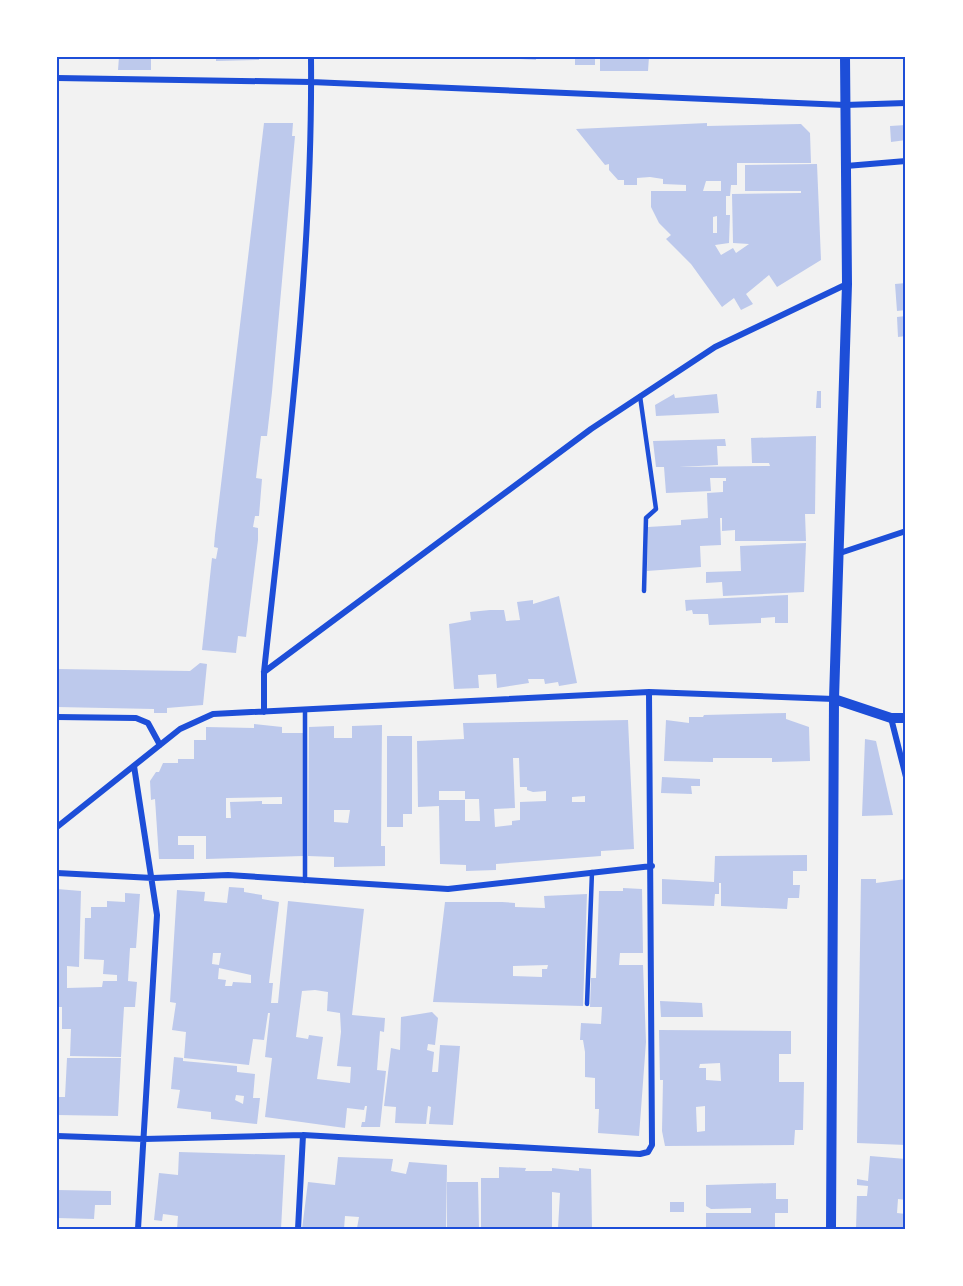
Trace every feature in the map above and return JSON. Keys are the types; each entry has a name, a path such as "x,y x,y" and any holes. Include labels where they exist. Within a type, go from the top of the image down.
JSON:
{"street":[{"path":"264,712 264,672 300,337 308,222 311,57"},
{"path":"831,1229 834,699 847,284 845,57"},
{"path":"57,78 311,82 845,105 906,103"},
{"path":"846,166 906,161"},
{"path":"264,672 591,429 640,396 715,347 847,284"},
{"path":"840,554 906,531"},
{"path":"57,1136 144,1139 303,1135 640,1154 648,1152 652,1145 652,866 649,692"},
{"path":"57,827 180,729 213,714 649,692 834,699 891,718 906,718"},
{"path":"57,717 136,718 148,723 160,745"},
{"path":"891,718 906,777"},
{"path":"134,766 157,915 138,1229"},
{"path":"57,873 153,878 228,875 448,889 652,866"},
{"path":"298,1229 303,1135"}],"lane":[{"path":"640,396 656,509 646,518 644,591"},
{"path":"305,710 305,881"},
{"path":"587,1004 592,872"}],"building":[{"path":"119,57 151,57 151,70 118,70"},
{"path":"216,57 259,57 259,60 216,61"},
{"path":"486,57 536,57 536,60"},
{"path":"575,57 595,57 595,65 575,65"},
{"path":"600,57 649,57 648,71 600,71"},
{"path":"264,123 293,123 292,136 295,136 267,436 261,436 256,478 262,479 259,516 255,516 253,527 258,528 258,540 246,637 238,636 236,653 202,650 212,558 216,559 218,548 214,547 215,535"},
{"path":"707,123 707,126 801,124 810,133 811,163 737,163 737,185 731,185 730,196 726,196 726,215 730,215 729,243 715,245 721,255 733,248 736,253 749,244 733,243 732,194 801,193 801,191 745,191 745,165 817,164 821,260 777,287 769,275 746,294 753,304 741,310 734,298 722,307 691,264 666,239 671,235 659,223 651,207 651,191 686,191 686,185 663,184 663,179 650,177 637,178 637,185 624,185 624,180 618,180 609,170 609,164 605,165 576,129","holes":["706,181 721,181 721,191 703,191","717,216 717,233 713,233 713,217"]},
{"path":"906,125 906,140 891,142 890,126"},
{"path":"906,283 906,310 897,311 895,284"},
{"path":"906,316 906,336 898,337 897,317"},
{"path":"817,391 821,391 821,408 816,408"},
{"path":"674,394 675,398 717,394 719,413 656,416 655,405"},
{"path":"816,436 815,514 805,514 806,541 735,541 735,530 722,531 722,518 720,518 721,545 700,546 701,567 647,571 648,527 681,525 681,520 708,518 707,493 723,492 723,481 726,481 726,478 710,478 711,491 666,493 664,467 656,467 653,441 725,439 726,446 717,446 718,465 679,467 770,466 769,463 752,463 751,438"},
{"path":"806,543 804,592 723,596 722,582 706,583 706,572 741,571 740,546"},
{"path":"788,595 788,623 775,623 775,617 761,618 761,623 709,625 708,614 693,614 692,610 686,611 685,600"},
{"path":"559,596 577,683 559,686 558,682 545,684 544,679 528,679 529,683 497,688 496,674 478,675 479,688 454,689 449,624 471,620 470,612 490,610 504,610 506,621 520,620 517,602 533,600 533,604"},
{"path":"200,663 207,664 203,705 167,708 167,713 154,713 154,709 57,707 57,669 190,671"},
{"path":"786,713 786,719 809,727 810,761 772,762 772,758 713,758 713,762 664,761 666,720 689,723 689,717 703,717 704,715"},
{"path":"628,720 634,849 601,851 601,856 496,864 496,870 466,871 466,865 440,864 439,806 418,807 417,741 464,739 463,723","holes":["513,758 519,758 520,787 527,787 527,790 533,792 546,791 546,801 520,802 520,820 512,821 512,825 495,827 494,809 515,808","439,791 465,791 465,799 479,799 480,821 465,821 465,800 439,800","585,796 585,802 572,802 572,797"]},
{"path":"254,724 282,727 282,733 304,733 303,856 206,859 206,836 178,836 178,845 194,845 194,859 159,859 155,799 151,800 150,781 156,772 159,772 163,763 178,763 178,759 194,759 194,740 206,740 206,727 254,728","holes":["282,797 282,804 262,804 262,801 230,802 231,818 226,818 226,798"]},
{"path":"382,725 381,846 385,846 385,866 334,867 334,857 308,856 309,727 334,726 334,738 352,738 352,726","holes":["334,810 350,810 348,823 334,822"]},
{"path":"387,736 412,736 412,814 403,814 403,827 387,827"},
{"path":"865,739 876,741 893,815 862,816"},
{"path":"662,777 700,779 700,786 691,786 692,794 661,793"},
{"path":"807,855 807,871 793,871 793,885 800,885 799,898 788,898 787,909 721,906 721,883 719,883 719,894 715,894 714,906 662,904 662,879 714,882 715,856"},
{"path":"861,879 876,879 876,883 906,879 906,1145 857,1143"},
{"path":"229,887 244,888 244,892 262,895 262,899 279,902 269,983 273,983 271,1003 278,1003 288,901 364,909 352,1015 385,1018 384,1032 380,1031 377,1070 386,1071 380,1127 361,1127 362,1122 365,1122 367,1106 364,1110 347,1108 345,1128 265,1117 272,1058 265,1057 270,1013 268,1013 264,1040 253,1039 249,1065 184,1058 186,1032 172,1030 176,1003 170,1002 177,890 205,892 204,901 227,903","holes":["213,953 221,953 219,965 212,964","219,968 251,975 251,983 233,982 232,986 225,986 226,980 218,979","302,991 328,992 327,1011 340,1013 341,1032 337,1066 351,1067 350,1083 317,1079 323,1037 309,1035 308,1039 296,1037"]},
{"path":"623,888 642,889 643,953 620,953 619,965 643,965 646,1042 639,1136 598,1133 599,1109 595,1109 595,1078 585,1077 585,1052 583,1040 580,1040 581,1023 601,1024 602,1007 590,1007 591,978 596,978 599,891 623,891"},
{"path":"57,889 81,891 79,967 67,966 67,988 102,987 103,981 117,981 117,975 103,974 104,960 84,959 85,918 91,918 91,907 107,907 107,901 125,902 125,893 140,894 136,948 130,948 128,981 137,982 135,1007 124,1007 121,1057 70,1056 71,1029 62,1029 62,1007 57,1007"},
{"path":"587,894 583,1006 433,1002 445,902 502,902 515,903 515,907 545,908 544,896","holes":["548,965 547,969 542,969 542,977 513,976 513,966"]},
{"path":"660,1001 702,1003 703,1017 661,1017"},
{"path":"432,1012 438,1018 435,1045 428,1044 427,1050 434,1052 432,1072 438,1072 440,1045 460,1046 453,1125 429,1124 431,1107 428,1106 426,1124 395,1123 396,1107 384,1106 391,1048 400,1050 401,1017"},
{"path":"659,1030 791,1031 791,1054 779,1054 779,1082 804,1082 803,1130 795,1130 794,1145 665,1146 662,1131 663,1080 660,1080","holes":["720,1063 721,1081 706,1080 706,1068 699,1068 700,1064","705,1106 705,1131 697,1132 696,1107"]},
{"path":"174,1057 183,1058 183,1061 237,1066 237,1072 255,1074 253,1098 260,1098 257,1124 211,1119 211,1112 177,1108 180,1090 171,1089","holes":["236,1095 244,1096 243,1104 235,1100"]},
{"path":"67,1058 121,1058 118,1116 57,1115 57,1097 65,1097"},
{"path":"179,1152 285,1155 281,1229 177,1229 178,1216 163,1214 162,1221 154,1220 159,1173 178,1175"},
{"path":"870,1156 906,1159 906,1200 898,1199 897,1213 906,1214 906,1229 856,1229 857,1196 867,1196 868,1186 857,1185 857,1179 868,1181"},
{"path":"338,1157 393,1159 391,1171 406,1174 409,1162 447,1165 446,1229 357,1228 359,1217 345,1216 344,1229 302,1229 308,1182 335,1185"},
{"path":"499,1167 526,1168 525,1171 552,1171 552,1168 579,1171 579,1168 591,1169 592,1229 558,1228 560,1193 552,1192 552,1229 481,1229 481,1178 499,1178"},
{"path":"447,1182 478,1182 479,1229 447,1229"},
{"path":"776,1183 776,1199 788,1199 788,1213 775,1213 775,1229 706,1229 706,1213 751,1213 751,1208 711,1209 706,1206 706,1185"},
{"path":"57,1190 111,1191 111,1205 95,1205 94,1219 57,1218"},
{"path":"670,1202 684,1202 684,1212 670,1212"}]}
